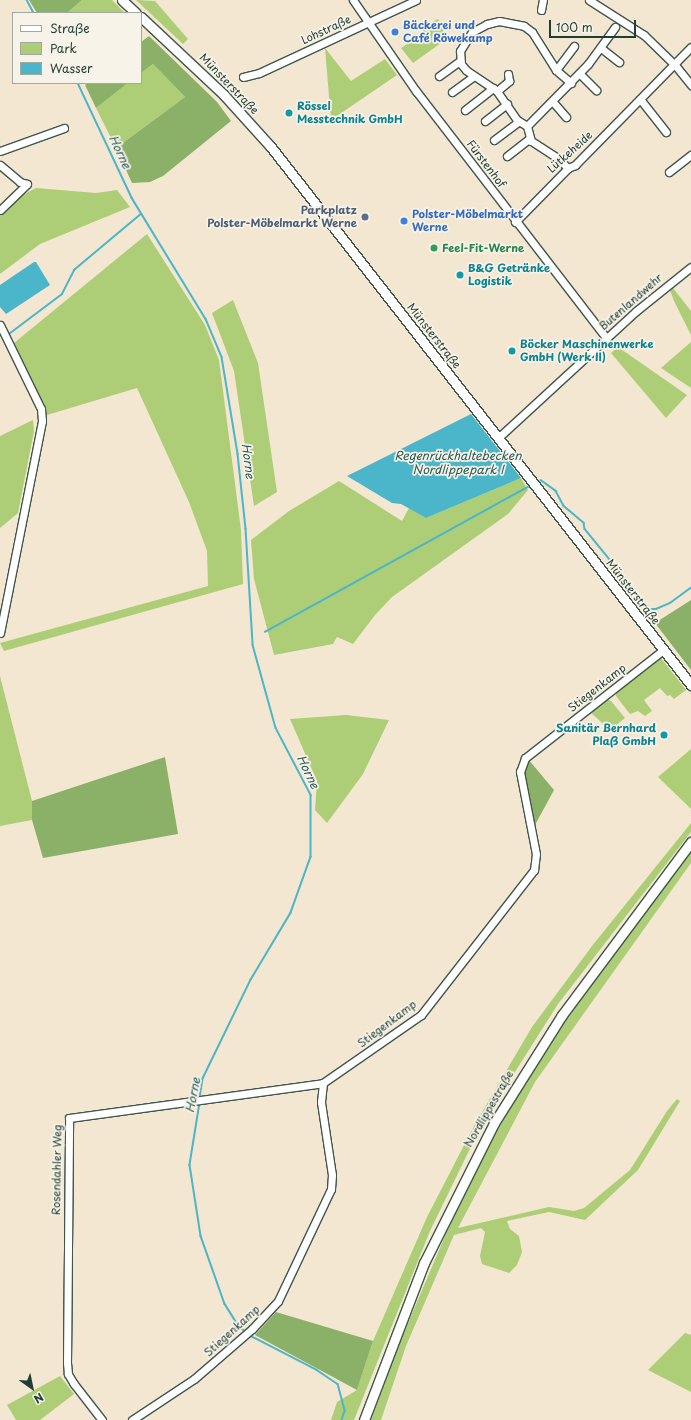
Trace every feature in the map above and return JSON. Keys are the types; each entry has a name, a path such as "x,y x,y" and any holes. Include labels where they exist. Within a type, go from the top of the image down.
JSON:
{"main road":[{"path":"122,0 135,12"},
{"name":"Münsterstraße","path":"142,18 224,95 271,147 499,437 691,685"},
{"name":"Nordlippestraße","path":"364,1420 424,1263 494,1123 562,1015 691,842"}],"street":[{"name":"Fürstenhof","path":"353,0 368,23 515,222 606,338"},
{"name":"Lohstraße","path":"243,77 260,73 416,0"},
{"path":"540,10 543,0"},
{"path":"589,0 614,15 621,23 632,26 675,65 691,85"},
{"path":"527,126 518,122 507,104 495,90 466,70 460,61 462,46 472,32 487,24 506,21 518,23 532,32 556,70 571,83"},
{"path":"527,126 580,74 615,27"},
{"path":"556,70 574,46"},
{"name":"Lütkeheide","path":"515,222 568,168 575,165 675,65 691,47"},
{"path":"600,48 619,62"},
{"path":"439,76 460,61"},
{"path":"465,110 508,81 508,74"},
{"path":"580,74 596,90"},
{"path":"452,92 474,76"},
{"path":"640,100 666,132"},
{"path":"553,102 566,117"},
{"path":"484,121 507,104"},
{"path":"494,140 518,122"},
{"path":"527,126 529,139 556,157 568,168"},
{"path":"0,150 64,128"},
{"path":"507,156 529,139"},
{"path":"669,172 691,155"},
{"path":"0,165 20,182 27,184 0,210"},
{"name":"Butenlandwehr","path":"499,437 653,296 691,267"},
{"path":"0,325 41,409 42,421 0,633"},
{"name":"Stiegenkamp","path":"132,1420 173,1395 242,1338 278,1302 331,1189 332,1175 321,1102 323,1083 421,1015 534,870 536,854 520,772 525,758 663,650"},
{"name":"Rosendahler Weg","path":"102,1420 68,1374 69,1118 204,1098 323,1083"}],"green space":[{"path":"29,0 82,0 68,12 36,12"},
{"path":"82,0 112,0 124,12 68,12"},
{"path":"136,0 155,1 188,39 183,44"},
{"path":"438,19 445,34 441,43 413,63 401,48 421,35 425,25"},
{"path":"149,36 217,102 231,121 163,176 150,182 132,183 116,148 185,97 153,64 142,72 142,41"},
{"path":"325,48 351,81 385,59 397,75 331,120"},
{"path":"153,64 185,97 116,148 96,108 127,84 142,84 142,72"},
{"path":"86,84 127,84 96,108 85,85"},
{"path":"36,188 96,193 117,190 130,207 40,244 0,274 0,214 17,198"},
{"path":"147,234 205,325 219,360 241,530 243,584 4,651 0,643 208,586 207,551 189,502 137,388 47,415 14,343"},
{"path":"673,288 691,311 691,335 674,301 670,290"},
{"path":"233,300 258,363 277,492 254,506 234,371 212,313"},
{"path":"691,342 691,388 661,368"},
{"path":"618,347 687,395 666,418 611,353"},
{"path":"33,420 34,431 18,513 0,528 0,436"},
{"path":"521,478 528,490 508,514 392,597 375,615 353,644 337,637 333,644 274,655 254,579 251,540 289,511 339,481 402,521 409,508 426,518"},
{"path":"691,600 691,670 655,623"},
{"path":"661,658 686,690 674,699 670,695 667,696 660,688 644,700 652,711 645,716 638,711 630,714 616,696 616,690"},
{"path":"0,676 32,801 32,820 0,826"},
{"path":"605,698 611,701 625,718 610,730 589,711"},
{"path":"346,715 389,720 363,774 327,823 315,810 317,781 290,719"},
{"path":"691,749 691,809 658,777"},
{"path":"165,757 178,834 43,858 32,820 32,801"},
{"path":"528,759 554,790 535,825 524,772"},
{"path":"691,823 691,832 558,1004 482,1124 430,1231 354,1420 331,1420 337,1402 357,1390 373,1341 427,1217 475,1124 532,1027 592,946"},
{"path":"691,851 691,863 535,1082 458,1228 549,1207 574,1211 584,1208 630,1170 667,1111 677,1099 680,1101 638,1170 585,1220 549,1212 507,1221 510,1229 519,1236 522,1252 517,1265 509,1273 482,1264 480,1256 485,1232 481,1228 454,1235 406,1346 381,1420 371,1420 400,1342 448,1229 499,1125 541,1054"},
{"path":"276,1312 373,1341 357,1390 255,1335"},
{"path":"685,1333 691,1335 691,1392 648,1370"},
{"path":"60,1376 74,1394 40,1420 16,1420 7,1405"}],"water":[{"path":"36,262 50,285 6,314 0,307 0,285"},
{"name":"Regenrückhaltebecken Nordlippepark I","path":"471,414 521,478 426,518 401,504 392,503 347,476"}],"waterway":[{"name":"Horne","path":"27,0 33,12"},
{"name":"Horne","path":"78,84 132,198 206,319 222,357 238,454 246,529 253,645 276,728 311,795 311,857 291,913 251,980 203,1079 200,1098"},
{"path":"9,334 62,294 74,270 141,214"},
{"path":"541,480 556,491 564,506 584,523 585,529 650,609 656,609 670,603 691,588"},
{"path":"265,632 529,486"},
{"name":"Horne","path":"200,1103 190,1165 201,1236 225,1304 239,1326 245,1331"},
{"name":"Horne","path":"249,1335 317,1370 338,1384 345,1411 342,1420"}],"place":[{"name":"Bäckerei und Café Röwekamp","path":"395,32"},
{"name":"Rössel Messtechnik GmbH","path":"289,113"},
{"name":"Parkplatz Polster-Möbelmarkt Werne","path":"365,217"},
{"name":"Polster-Möbelmarkt Werne","path":"404,221"},
{"name":"Feel-Fit-Werne","path":"434,248"},
{"name":"B&G Getränke Logistik","path":"460,275"},
{"name":"Böcker Maschinenwerke GmbH (Werk II)","path":"512,351"},
{"name":"Sanitär Bernhard Plaß GmbH","path":"664,735"}]}
